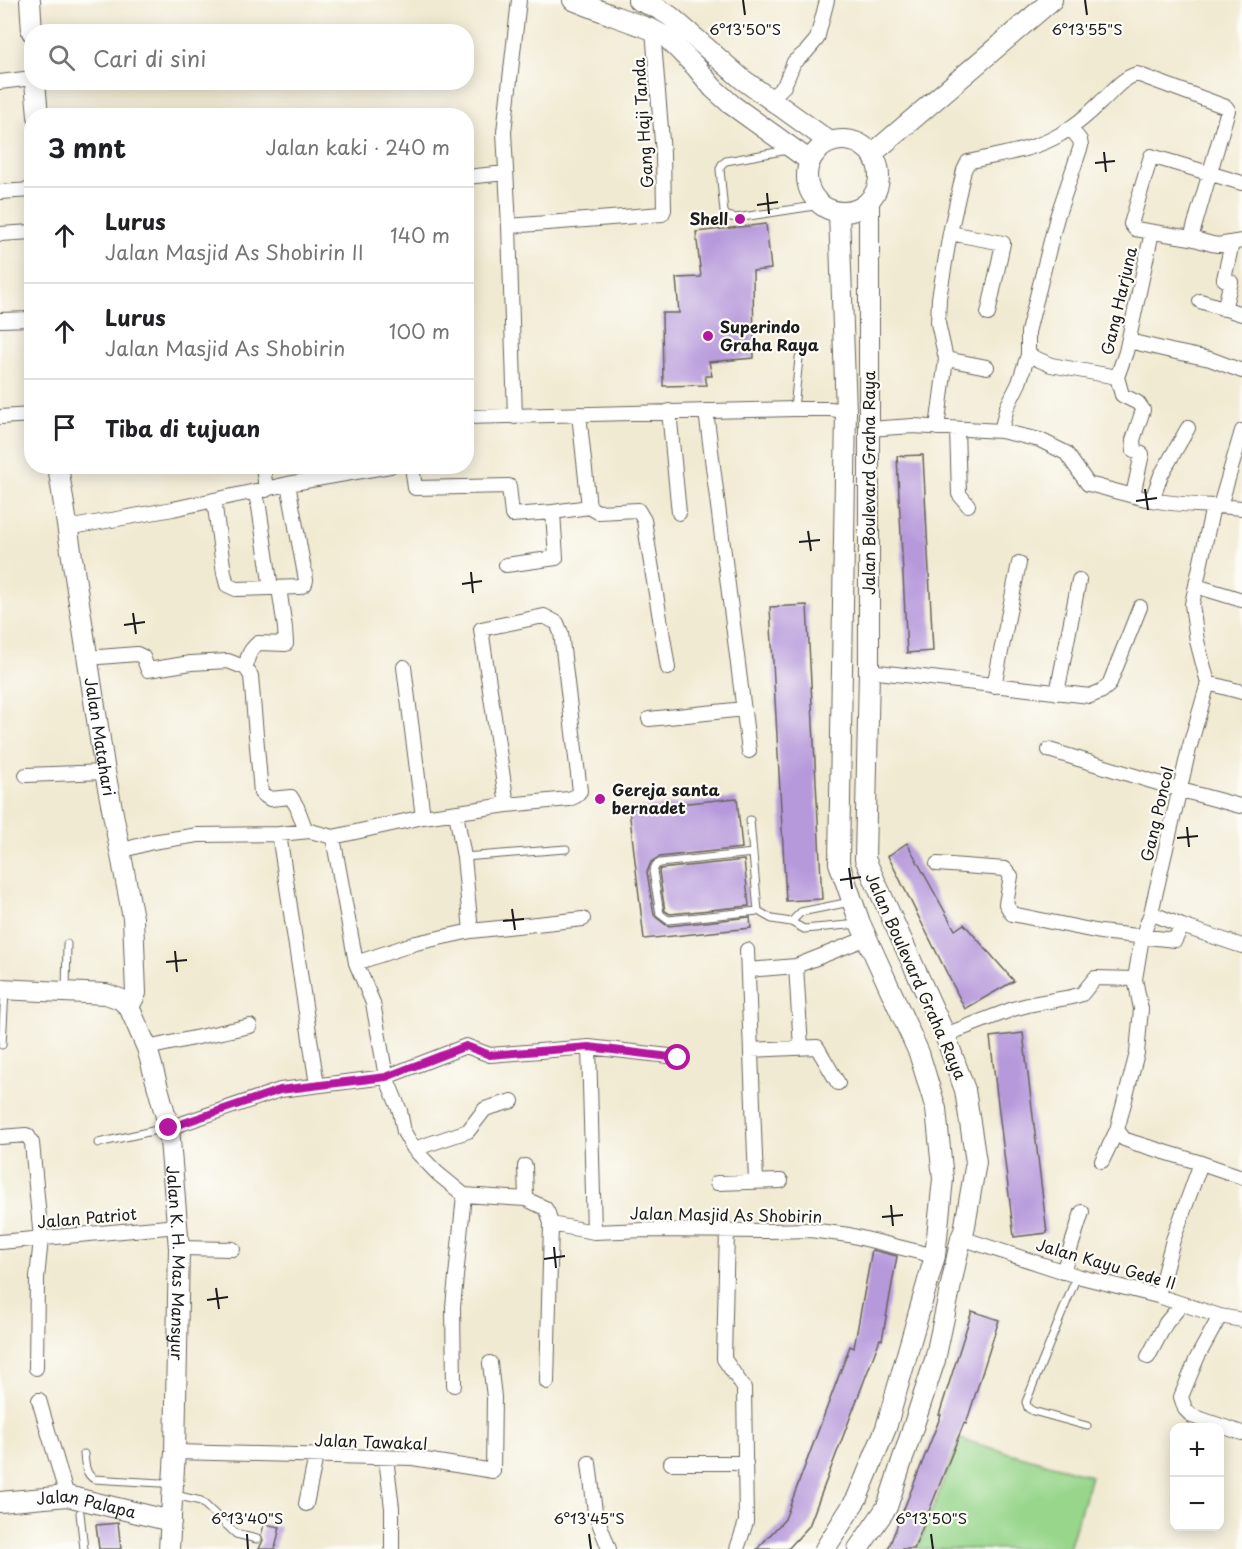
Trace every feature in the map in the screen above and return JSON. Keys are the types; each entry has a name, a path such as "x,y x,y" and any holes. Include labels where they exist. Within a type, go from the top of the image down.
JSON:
{"main road":[{"path":"30,0 32,24"},
{"path":"573,0 666,37 732,105 810,161"},
{"path":"638,0 670,16 742,79 830,142"},
{"path":"872,154 1052,0"},
{"path":"696,68 710,51"},
{"path":"36,90 37,108"},
{"path":"853,141 872,154 877,163 879,173 875,193 856,211 830,209 814,198 809,190 807,171 810,161 818,149 830,142 853,141"},
{"name":"Jalan Boulevard Graha Raya","path":"858,1549 886,1507 936,1360 964,1231 976,1161 965,1090 945,1035 865,859 869,671 869,201"},
{"name":"Jalan Boulevard Graha Raya","path":"825,1549 857,1498 886,1428 935,1256 943,1179 936,1109 919,1053 851,902 839,863 846,411 830,209"},
{"name":"Jalan Matahari","path":"59,474 105,772 133,918 136,993 129,1007"},
{"path":"839,863 865,859"},
{"path":"3,990 106,994 120,999 129,1007"},
{"name":"Jalan K. H. Mas Mansyur","path":"129,1007 147,1048 169,1128 178,1226 175,1452 169,1549"},
{"name":"Jalan Palapa","path":"1,1497 67,1496 171,1521"}],"street":[{"path":"515,417 504,132 519,0"},
{"path":"770,99 784,86 794,62 817,39 827,0"},
{"name":"Gang Haji Tanda","path":"509,226 662,214 664,210 663,154 653,30"},
{"path":"937,428 946,359 938,323 939,298 950,233 964,170 968,162 1019,152 1060,135 1099,104 1125,79 1137,74 1226,107 1228,110 1191,238"},
{"path":"0,81 24,79"},
{"path":"1001,431 1007,407 1028,355 1028,332 1057,217 1081,146 1080,140 1070,128"},
{"path":"1224,309 1230,282 1224,279 1237,242 1212,244 1191,238 1135,229 1131,224 1151,156 1209,174 1240,178"},
{"path":"474,176 506,173"},
{"path":"0,192 24,190"},
{"name":"Gang Harjuna","path":"1117,377 1129,341 1152,231"},
{"path":"0,234 24,232"},
{"path":"950,233 1003,243 988,314"},
{"path":"1200,302 1242,314"},
{"path":"0,320 24,319"},
{"path":"1129,341 1210,359 1242,371"},
{"path":"1028,355 1051,365 1117,377 1122,395 1138,403 1143,410 1133,440 1134,451 1142,454 1132,495"},
{"path":"946,359 987,367"},
{"path":"474,417 669,411 830,409 846,411"},
{"path":"669,411 680,513"},
{"path":"706,411 749,751"},
{"path":"579,414 589,507"},
{"path":"0,417 24,416"},
{"path":"868,429 913,426 1001,431 1040,440 1066,453 1088,484 1152,500 1196,506 1242,508"},
{"path":"1152,500 1161,475 1188,428"},
{"path":"957,429 959,494 968,505"},
{"path":"1242,431 1216,506 1192,604 1197,641 1208,683 1242,692"},
{"path":"246,668 247,657 258,643 286,644 285,628 260,507 263,474"},
{"path":"67,528 345,474"},
{"path":"413,474 415,488 509,486 512,515 589,507 598,512 638,510 644,520 668,668"},
{"path":"214,500 227,585 236,589 300,587 305,584 306,580 288,484"},
{"path":"506,565 556,558 553,512"},
{"path":"994,686 1019,562"},
{"path":"1058,693 1079,580"},
{"path":"1196,586 1242,600"},
{"path":"869,671 1090,696 1102,692 1109,685 1140,607"},
{"path":"120,851 152,842 198,835 279,834 310,831 333,837 423,817 569,799 576,796 580,791 561,633 557,623 543,616 481,629 507,805"},
{"path":"87,658 136,654 142,657 148,670 191,663 228,661 246,668 251,676 261,793 270,799 291,797 306,831"},
{"path":"404,667 423,817"},
{"name":"Gang Poncol","path":"1102,1161 1117,1130 1137,1053 1141,1009 1135,980 1142,937 1151,913 1189,749 1208,683"},
{"path":"649,719 744,709"},
{"path":"1049,750 1240,806"},
{"path":"26,775 105,772"},
{"path":"456,813 464,857 471,931"},
{"path":"279,834 317,1084"},
{"path":"333,837 356,963 373,1003 386,1077 400,1111 404,1132 414,1149 437,1173 464,1195 526,1199 545,1208 548,1213 550,1224 547,1382"},
{"path":"937,864 1005,869 1011,876 1006,904 1012,914 1100,932 1175,940 1182,926"},
{"path":"1151,913 1242,946"},
{"path":"356,963 416,943 471,931 583,919"},
{"path":"748,970 796,966 864,931"},
{"path":"747,950 756,1181"},
{"path":"796,966 801,1048"},
{"path":"945,1035 1013,1009 1072,998 1082,994 1095,978 1135,980"},
{"path":"147,1048 250,1026"},
{"path":"169,1128 280,1090 386,1077 466,1046 490,1055 589,1047 678,1058"},
{"path":"589,1047 594,1232"},
{"path":"751,1050 817,1047 838,1083"},
{"path":"414,1149 468,1131 485,1109 512,1101"},
{"path":"1117,1130 1124,1139 1242,1177"},
{"path":"0,1137 26,1135 32,1143 40,1239 36,1368"},
{"path":"1158,1296 1173,1240 1201,1162"},
{"path":"525,1166 526,1199"},
{"path":"717,1183 781,1181"},
{"path":"453,1385 453,1307 464,1195"},
{"path":"1070,1274 1082,1212"},
{"name":"Jalan Masjid As Shobirin","path":"550,1224 594,1232 810,1230 849,1235 935,1256"},
{"name":"Jalan Patriot","path":"0,1242 178,1226"},
{"path":"727,1230 724,1359 744,1388 746,1522 737,1549"},
{"name":"Jalan Kayu Gede II","path":"961,1238 1070,1274 1158,1296 1220,1316 1242,1320"},
{"path":"179,1248 232,1249"},
{"path":"1148,1357 1166,1323 1182,1304"},
{"path":"1220,1316 1197,1358 1181,1397 1185,1409 1192,1416 1242,1433"},
{"name":"Jalan Tawakal","path":"175,1452 413,1458 494,1471 494,1397 490,1364"},
{"path":"39,1400 67,1496"},
{"path":"306,1504 316,1456"},
{"path":"386,1458 392,1508 392,1549"},
{"path":"671,1463 746,1462"},
{"path":"589,1463 595,1512 609,1549"}],"lane":[{"path":"793,149 726,161 722,164 720,169 724,212 727,216 736,218 830,209"},
{"path":"794,409 799,358"},
{"path":"750,820 758,911"},
{"path":"464,857 566,849"},
{"path":"753,853 656,865 653,871 660,915 663,919 668,920 758,911 772,919 791,922 804,929 864,931"},
{"path":"791,922 801,912 851,902"},
{"path":"801,912 804,929"},
{"path":"66,993 68,944"},
{"path":"3,990 3,1046"},
{"path":"98,1143 169,1128"},
{"path":"1070,1274 1026,1402 1028,1408 1033,1411 1087,1426"},
{"path":"84,1454 86,1470 91,1478 160,1483 201,1501 236,1534 257,1539"},
{"path":"80,1514 84,1549"}],"green space":[{"path":"960,1439 1091,1476 1069,1549 917,1549"}],"building":[{"name":"Superindo Graha Raya","path":"766,224 771,269 753,271 754,358 709,362 712,376 705,376 707,385 663,386 662,313 679,313 676,278 701,277 696,232"},
{"path":"923,455 933,651 907,653 897,456"},
{"path":"807,605 822,899 786,901 770,607"},
{"path":"737,798 742,848 659,857 651,862 647,872 654,915 665,924 669,926 750,917 751,928 644,939 629,809"},
{"path":"907,843 955,930 964,924 1014,981 965,1009 888,856"},
{"path":"744,860 749,906 670,914 665,911 660,869"},
{"path":"1023,1033 1047,1233 1014,1237 990,1037"},
{"path":"872,1250 897,1256 882,1340 880,1339 809,1526 788,1549 757,1549 785,1519 850,1346 854,1348"},
{"path":"972,1311 999,1320 966,1424 964,1423 914,1549 888,1549 941,1415 939,1415"},
{"path":"118,1523 121,1549 99,1549 96,1525"},
{"path":"264,1524 280,1527 275,1549 259,1549 263,1540 261,1536"}],"place":[{"name":"Shell","path":"740,219"},
{"name":"Superindo Graha Raya","path":"708,336"},
{"name":"Gereja santa bernadet","path":"600,799"}],"route":[{"path":"169,1128 280,1090 386,1077 466,1046 490,1055 589,1047 678,1058"}]}
